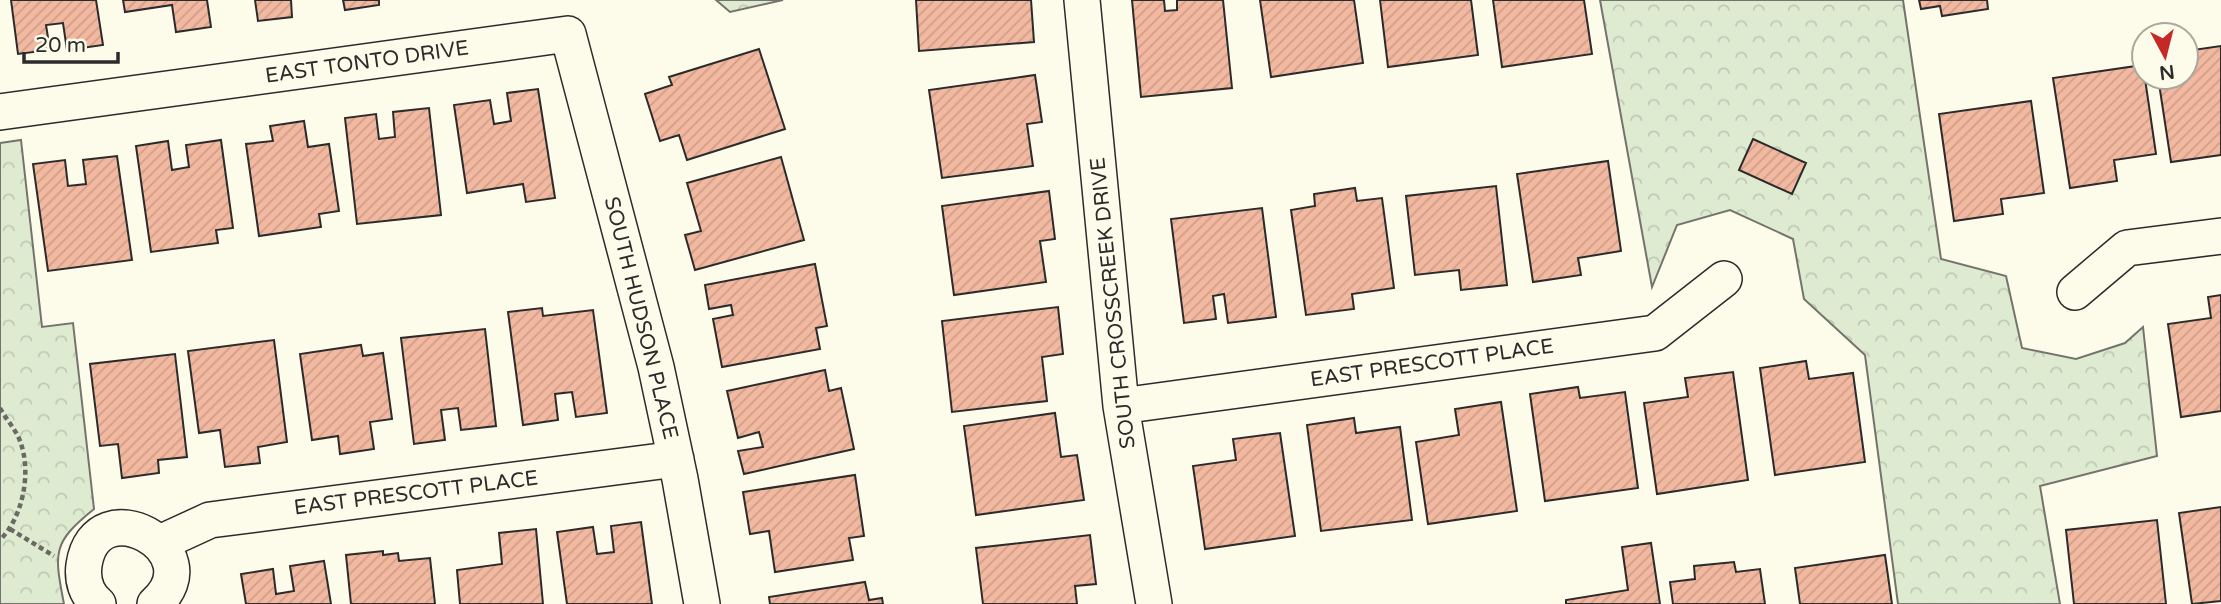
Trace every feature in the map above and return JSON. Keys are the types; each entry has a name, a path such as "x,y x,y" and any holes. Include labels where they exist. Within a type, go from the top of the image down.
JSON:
{"street":[{"name":"SOUTH CROSSCREEK DRIVE","path":"1082,0 1121,406 1154,604"},
{"name":"EAST TONTO DRIVE","path":"0,112 568,34"},
{"name":"SOUTH HUDSON PLACE","path":"568,34 656,367 676,459 702,604"},
{"path":"2075,292 2127,248 2221,236"},
{"name":"EAST PRESCOTT PLACE","path":"1121,406 1655,333 1724,279"},
{"name":"EAST PRESCOTT PLACE","path":"160,543 210,520 676,459"},
{"path":"98,604 86,588 83,574 85,556 92,544 116,529 137,529 160,543 170,568 169,585 155,604"}],"path":[{"path":"0,408 20,442 27,482 10,529 0,540"},
{"path":"10,529 61,560 85,556"}],"green space":[{"path":"716,0 783,0 730,12"},
{"path":"1600,0 1903,0 1941,259 2006,276 2022,348 2076,359 2125,343 2143,327 2157,456 2040,486 2060,604 1898,604 1865,355 1804,299 1793,239 1730,210 1677,225 1652,287"},
{"path":"21,140 42,327 73,323 94,509 63,540 58,560 64,604 0,604 0,143"}],"building":[{"path":"11,0 96,0 103,45 67,50 63,23 46,25 50,50 18,54"},
{"path":"123,0 207,0 211,27 176,32 172,5 125,12"},
{"path":"255,0 291,0 292,17 258,21"},
{"path":"343,0 379,0 379,5 345,10"},
{"path":"916,0 1031,0 1034,42 919,51"},
{"path":"1132,0 1164,0 1165,11 1177,10 1177,0 1223,0 1232,88 1141,97"},
{"path":"1260,0 1354,0 1363,63 1271,77"},
{"path":"1380,0 1471,0 1478,55 1388,67"},
{"path":"1493,0 1584,0 1592,54 1502,67"},
{"path":"1919,0 1987,0 1988,9 1942,16 1940,6 1921,9"},
{"path":"2221,46 2221,155 2171,162 2160,91 2200,91 2200,49"},
{"path":"759,49 785,129 687,160 679,135 660,141 645,94 672,85 669,77"},
{"path":"2130,67 2130,91 2147,91 2156,154 2114,160 2117,181 2070,188 2053,78"},
{"path":"1035,75 1042,122 1027,124 1033,166 942,178 929,90"},
{"path":"538,89 555,198 526,202 523,184 467,193 454,105 490,100 494,124 511,121 507,93"},
{"path":"2031,101 2044,193 2001,199 2003,214 1954,221 1939,114"},
{"path":"429,108 441,215 357,224 345,118 376,114 379,139 395,137 393,112"},
{"path":"304,121 308,147 329,144 339,211 319,214 321,227 259,236 246,144 273,141 270,126"},
{"path":"1753,139 1806,163 1792,194 1739,170"},
{"path":"221,140 233,228 216,230 218,243 151,252 136,146 168,141 172,170 189,167 186,145"},
{"path":"117,156 132,260 48,271 33,164 65,160 68,186 86,184 83,160"},
{"path":"781,157 804,240 695,270 685,235 701,231 687,183"},
{"path":"1608,161 1621,251 1578,258 1581,275 1533,282 1517,174"},
{"path":"1496,186 1507,285 1461,290 1459,270 1415,275 1406,196"},
{"path":"1355,188 1357,201 1382,198 1394,288 1352,294 1354,309 1306,315 1291,210 1315,206 1314,194"},
{"path":"1049,191 1055,239 1040,241 1046,282 954,295 942,206"},
{"path":"1262,208 1276,317 1228,323 1224,294 1213,296 1216,319 1184,323 1171,219"},
{"path":"815,264 827,326 816,328 820,349 722,367 713,319 733,315 731,305 709,309 705,285"},
{"path":"2221,295 2221,411 2181,417 2168,324 2211,318 2208,297"},
{"path":"1058,307 1063,354 1042,357 1047,401 952,412 942,321"},
{"path":"542,308 543,316 593,310 607,413 576,417 572,392 555,394 558,420 523,425 508,312"},
{"path":"485,329 496,426 461,430 458,408 441,410 445,440 414,444 401,338"},
{"path":"274,340 287,442 258,447 260,463 225,467 220,430 199,433 188,351"},
{"path":"361,345 363,356 383,353 392,419 370,422 374,449 340,454 338,436 312,440 300,354"},
{"path":"175,354 187,457 158,460 159,473 122,478 118,444 100,446 90,364"},
{"path":"1806,361 1809,379 1853,373 1865,462 1775,475 1760,368"},
{"path":"825,370 829,391 841,388 854,449 744,474 738,451 763,447 759,432 738,438 727,391"},
{"path":"1733,372 1748,480 1657,494 1644,403 1688,397 1685,378"},
{"path":"1578,387 1580,398 1625,392 1638,488 1545,501 1530,394"},
{"path":"1501,402 1517,511 1428,524 1416,442 1459,435 1455,409"},
{"path":"1055,413 1061,457 1077,455 1084,500 976,515 964,426"},
{"path":"1354,418 1356,433 1400,427 1412,520 1321,531 1307,425"},
{"path":"1280,433 1295,536 1205,549 1193,466 1236,460 1233,439"},
{"path":"855,475 864,536 849,538 853,560 775,572 769,531 750,534 743,492"},
{"path":"2221,507 2221,601 2192,604 2179,513"},
{"path":"2157,520 2166,604 2074,604 2066,530"},
{"path":"641,522 652,604 567,604 557,532 593,527 597,554 614,552 611,526"},
{"path":"536,529 543,604 460,604 457,570 502,564 499,533"},
{"path":"1090,535 1096,584 1075,586 1077,604 983,604 976,548"},
{"path":"1651,543 1660,604 1566,604 1566,600 1628,590 1622,547"},
{"path":"383,551 383,555 398,553 399,561 430,558 435,604 351,604 346,555"},
{"path":"1885,555 1892,604 1800,604 1795,568"},
{"path":"324,561 331,604 246,604 241,574 273,569 276,594 294,591 290,566"},
{"path":"1734,562 1736,572 1760,569 1765,604 1673,604 1670,582 1695,579 1694,566"},
{"path":"865,582 869,600 882,598 883,604 770,604 769,597"}]}
